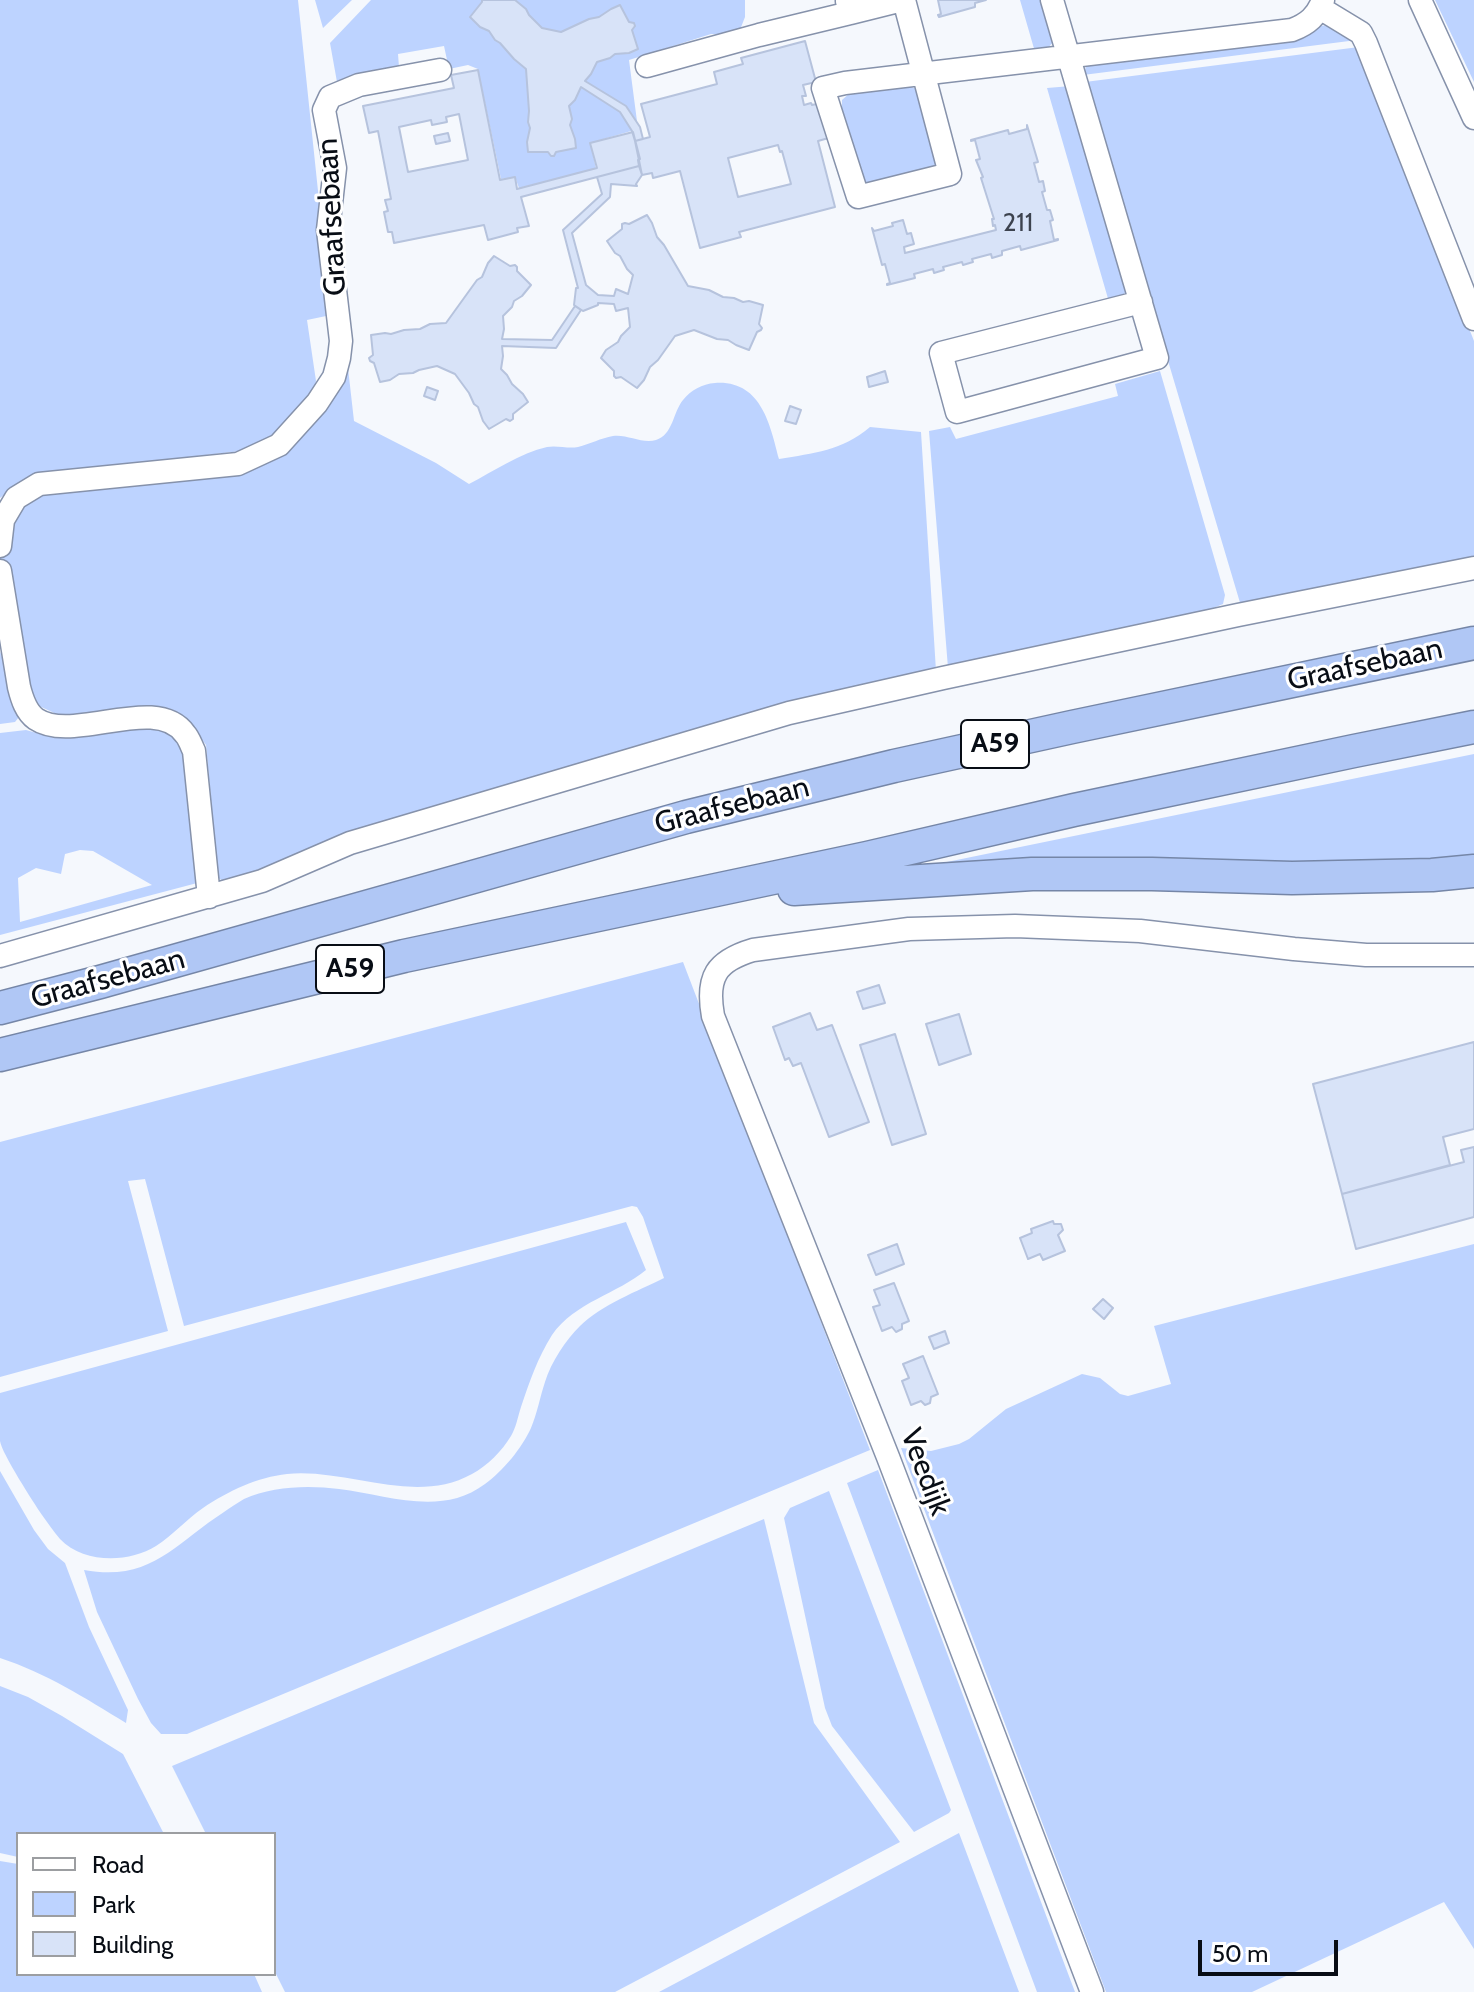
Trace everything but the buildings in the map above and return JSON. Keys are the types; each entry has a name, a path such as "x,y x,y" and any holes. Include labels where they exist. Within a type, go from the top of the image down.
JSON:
{"highway":[{"name":"Graafsebaan","path":"0,1008 716,810 894,766 1466,643"},
{"name":"Graafsebaan","path":"0,1055 404,956 867,858 1074,810 1474,727"},
{"name":"A59","path":"703,891 836,887 1032,874 1292,878 1474,871"}],"street":[{"path":"647,66 848,7 903,0 925,74 950,174 858,197 823,88 845,83 925,74 1292,30 1305,25 1322,4 1361,33 1366,43 1474,319"},
{"path":"1052,0 1069,56 1141,302 1157,358 957,412 941,353 1141,302"},
{"path":"1420,0 1474,118"},
{"name":"Graafsebaan","path":"0,546 3,520 16,498 39,484 238,464 279,445 317,403 334,377 339,358 341,341 328,230 335,168 324,110 330,97 359,85 440,70"},
{"name":"Graafsebaan","path":"0,956 262,881 350,843 789,713 1238,615 1474,568"},
{"path":"0,571 19,687 30,713 39,721 62,726 150,717 168,721 185,732 194,751 209,897"},
{"name":"Veedijk","path":"1092,1992 888,1457 713,1016 711,985 724,962 753,950 909,929 1015,926 1140,931 1366,955 1474,955"}],"green space":[{"path":"0,0 298,0 331,315 307,320 316,381 313,395 277,434 241,451 48,473 18,484 0,498"},
{"path":"315,0 352,0 323,28"},
{"path":"371,0 745,0 745,17 738,35 711,34 629,60 638,129 590,143 596,168 519,188 515,177 501,179 478,69 468,65 449,69 444,46 398,54 399,67 337,82 330,43"},
{"path":"1020,0 1045,0 1055,40 1047,49 1035,52"},
{"path":"1435,0 1474,0 1474,82"},
{"path":"1331,24 1357,40 1083,75 1086,67 1095,63 1302,37"},
{"path":"1359,47 1474,341 1474,558 1241,606 1085,82"},
{"path":"905,85 917,89 936,164 927,173 869,187 859,176 842,100 851,92"},
{"path":"1071,86 1128,289 1121,298 1109,302 1047,88"},
{"path":"348,368 354,421 436,463 469,484 517,458 547,447 578,447 613,436 656,440 666,433 686,396 701,386 715,383 731,384 753,396 767,419 779,459 838,446 870,427 921,432 936,671 795,704 590,760 383,824 231,885 218,878 206,745 184,716 173,712 61,716 39,706 29,691 0,574 0,531 39,491 248,467 344,377"},
{"path":"1160,371 1225,595 1223,604 948,668 929,431 950,427 956,439 1118,396 1115,384"},
{"path":"0,651 19,717 15,722 0,724"},
{"path":"150,725 181,738 201,882 0,935 0,733 26,730 44,735","holes":["93,851 152,885 20,922 18,878 36,868 61,874 65,854"]},
{"path":"1474,754 1474,858 903,871"},
{"path":"683,962 870,1450 187,1734 161,1734 138,1699 97,1612 84,1570 127,1571 144,1566 241,1501 266,1491 327,1488 432,1502 468,1494 499,1473 523,1443 533,1423 551,1367 575,1332 609,1305 664,1278 643,1217 637,1207 632,1206 184,1326 145,1179 128,1181 168,1331 0,1377 0,1142"},
{"path":"626,1222 646,1270 584,1306 561,1324 538,1361 507,1442 483,1467 450,1483 427,1487 310,1474 276,1476 223,1496 145,1552 120,1558 94,1557 81,1553 60,1539 26,1490 2,1447 0,1393"},
{"path":"1474,1244 1474,1949 1444,1902 1252,1992 1106,1992 901,1448 931,1451 959,1444 1006,1409 1082,1374 1100,1378 1120,1394 1128,1396 1171,1384 1154,1326"},
{"path":"878,1470 1075,1992 1037,1992 847,1483"},
{"path":"0,1471 34,1530 48,1549 65,1563 89,1627 128,1710 126,1723 49,1679 0,1658"},
{"path":"829,1491 951,1810 914,1832 832,1726 825,1708 784,1518 790,1508"},
{"path":"764,1519 814,1723 900,1842 615,1992 285,1992 276,1974 276,1832 205,1832 172,1766"},
{"path":"0,1686 28,1697 123,1754 163,1832 16,1832 16,1857 0,1853"},
{"path":"959,1833 1019,1992 659,1992"},
{"path":"0,1861 16,1864 16,1976 255,1976 262,1992 0,1992"}]}
